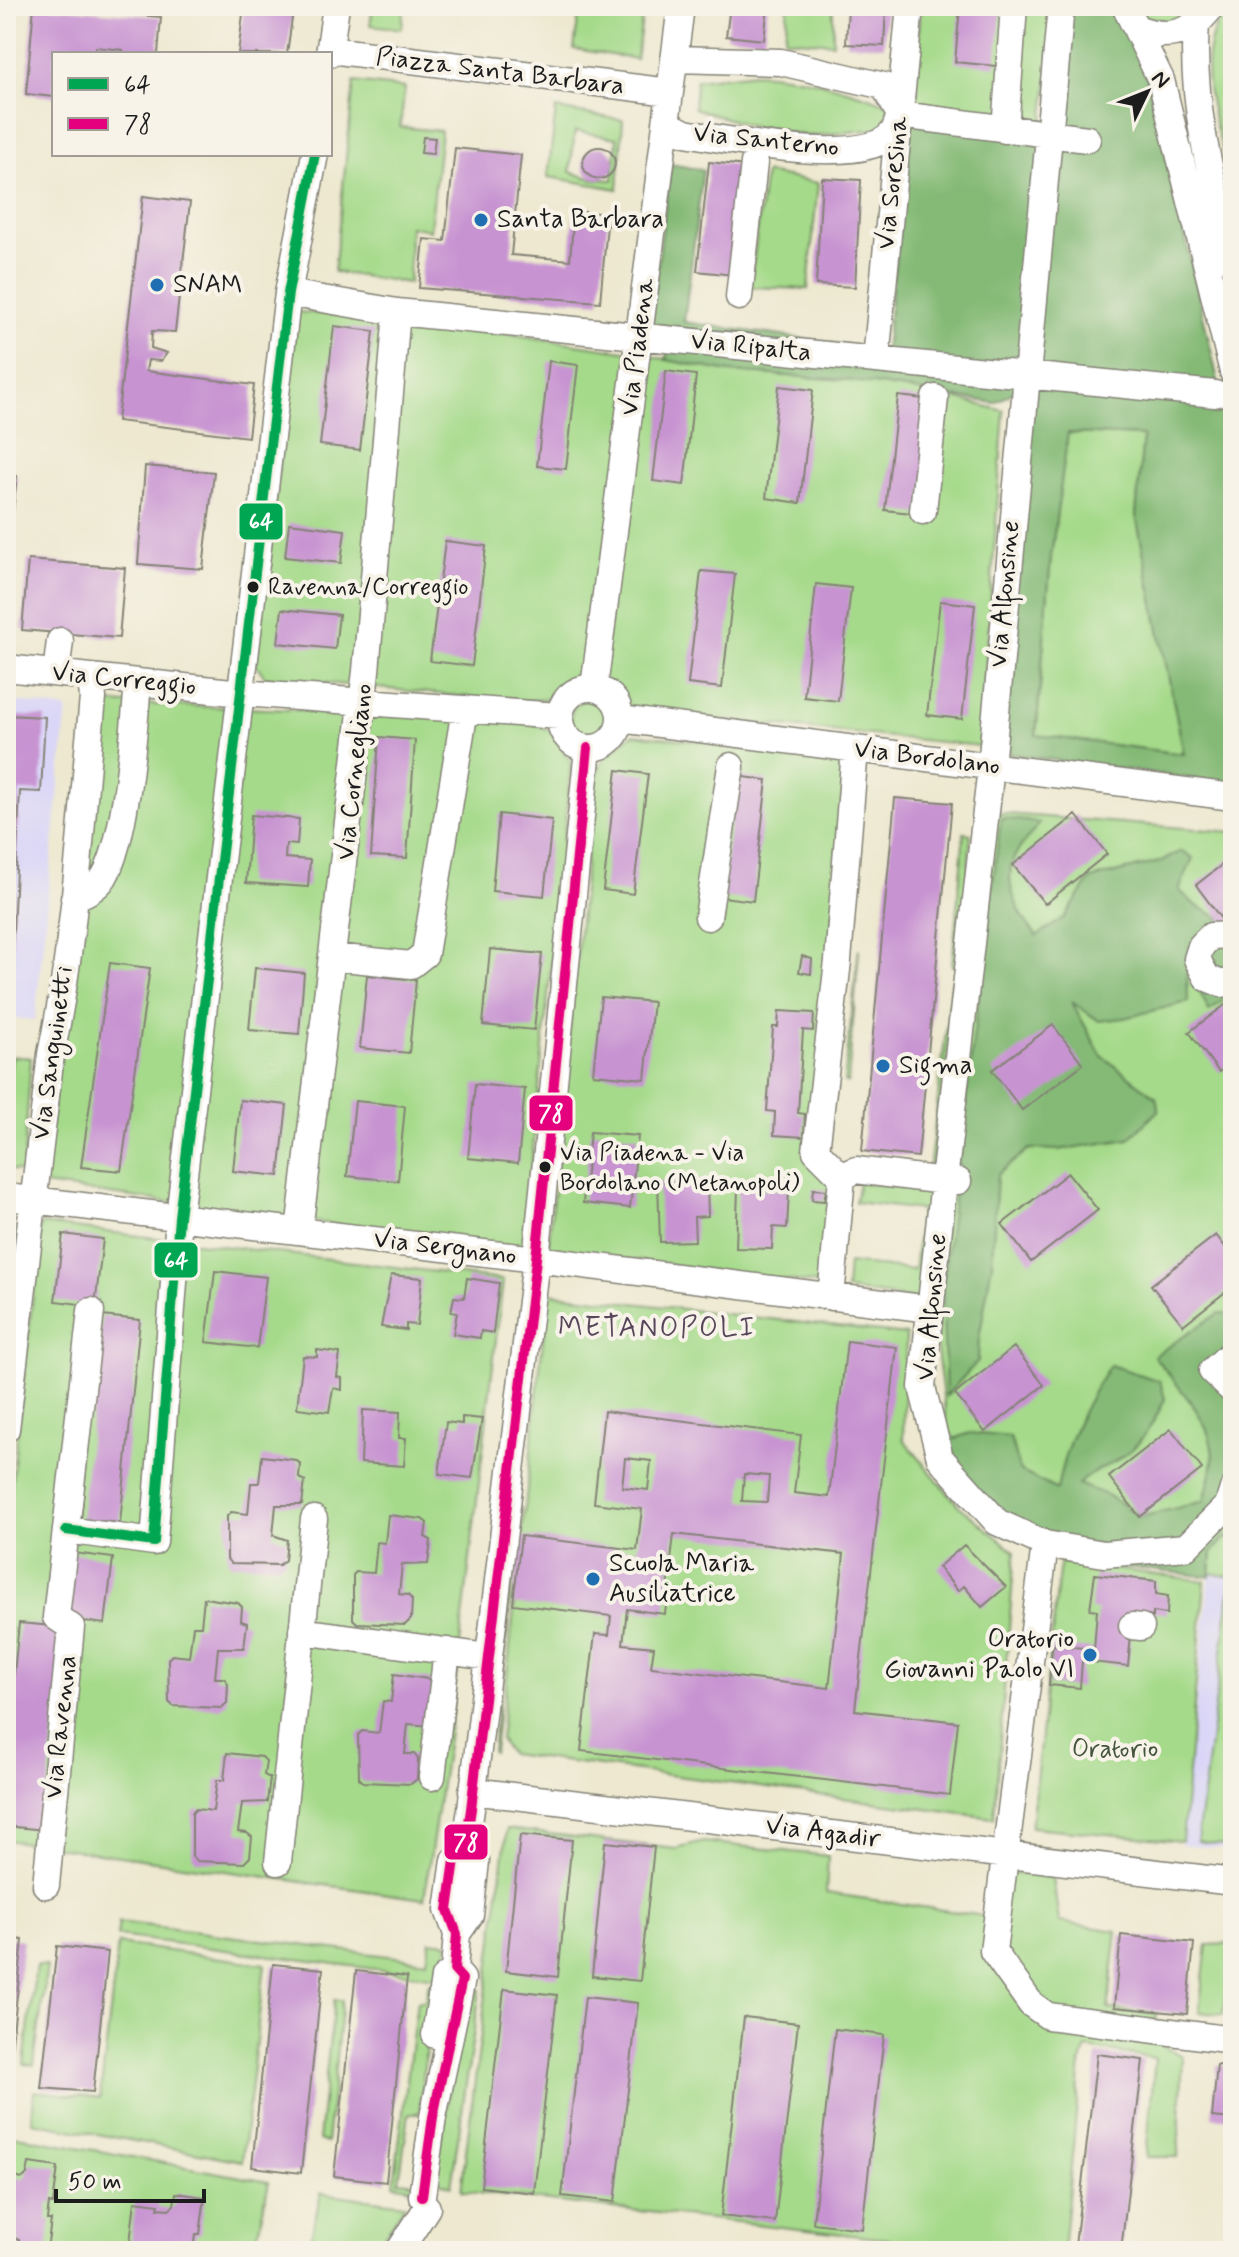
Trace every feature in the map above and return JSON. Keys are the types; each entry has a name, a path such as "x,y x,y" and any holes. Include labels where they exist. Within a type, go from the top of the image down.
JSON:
{"street":[{"path":"330,52 336,6"},
{"name":"Via Piadena","path":"594,688 681,6"},
{"name":"Via Soresina","path":"876,360 910,6"},
{"path":"1005,130 1014,6"},
{"name":"Via Alfonsine","path":"1061,6 951,1181 930,1309 922,1387 940,1458 997,1522 1045,1544 1104,1554 1186,1547 1228,1505 1233,1489"},
{"path":"1125,6 1139,29 1161,80 1233,372"},
{"path":"1139,29 1157,35 1180,34 1204,15"},
{"path":"1204,15 1193,62 1198,106 1233,264"},
{"name":"Piazza Santa Barbara","path":"332,52 670,92"},
{"path":"675,59 781,62 884,86 900,115 1087,139"},
{"name":"Via Santerno","path":"666,123 685,133 811,151 846,151 877,143 892,134 900,115"},
{"path":"66,1530 154,1542 179,1217 288,293 315,156"},
{"path":"739,297 754,163"},
{"name":"Via Ripalta","path":"288,293 397,312 1215,394"},
{"name":"Via Cornegliano","path":"299,1231 363,702 397,312"},
{"path":"923,511 935,398"},
{"path":"56,673 60,641"},
{"name":"Via Correggio","path":"6,668 241,693"},
{"name":"Via Sanguinetti","path":"6,1429 74,898 93,698 91,677"},
{"path":"74,898 89,892 103,877 115,847 131,755 138,682"},
{"path":"594,688 609,694 616,703 620,719 610,740 588,748 567,739 559,716 570,694 594,688"},
{"path":"241,693 559,716"},
{"path":"334,957 411,965 425,954 465,709"},
{"name":"Via Bordolano","path":"620,719 1233,797"},
{"path":"399,2251 424,2202 433,2117 461,1987 462,1979 454,1970 457,1934 470,1915 476,1861 465,1849 536,1259 588,748"},
{"path":"842,1177 816,1151 838,961 855,749"},
{"path":"708,917 731,766"},
{"path":"1233,935 1211,936 1201,946 1197,959 1207,978 1222,984 1233,981"},
{"path":"842,1177 856,1170 951,1181"},
{"path":"831,1297 842,1177"},
{"name":"Via Sergnano","path":"6,1197 930,1309"},
{"name":"Via Ravenna","path":"46,1885 71,1627 56,1617 91,1311"},
{"path":"1233,1352 1212,1371 1233,1391"},
{"path":"278,1862 314,1519"},
{"path":"1045,1544 993,1951 1039,2011 1048,2016 1233,2040"},
{"path":"302,1631 488,1657"},
{"path":"432,1777 447,1651"},
{"name":"Via Agadir","path":"472,1791 1233,1882"}],"shaded area":[{"path":"6,700 67,709 35,1020 6,1017"},
{"path":"1233,1539 1233,1850 1181,1844 1212,1553"}],"green space":[{"path":"373,6 404,6 402,29 370,25"},
{"path":"580,6 644,6 636,59 574,49"},
{"path":"788,6 833,6 833,43 785,39"},
{"path":"921,6 1055,6 1043,126 913,108"},
{"path":"1070,6 1117,6 1136,40 1161,130 1233,447 1233,784 1009,754 1003,728 1022,387 995,403 847,380 729,372 666,360 670,329 650,322 671,164 703,170 684,322 885,351 911,124 1063,122","holes":["1068,433 1143,436 1136,515 1184,754 1036,735 1051,556"]},
{"path":"1137,6 1200,6 1177,25 1146,18"},
{"path":"1229,6 1233,6 1233,188 1214,119 1207,71 1209,48 1216,26"},
{"path":"755,73 823,83 888,104 887,128 810,136 757,128 694,108 696,80"},
{"path":"354,82 405,88 400,127 441,131 430,230 410,226 409,283 334,272"},
{"path":"556,109 623,120 618,189 548,177","holes":["575,131 617,138 613,180 593,179 570,172"]},
{"path":"765,173 818,183 808,289 750,287"},
{"path":"297,312 406,319 624,351 729,372 847,380 935,393 1004,411 980,746 632,711 589,674 551,698 521,702 265,677 256,664"},
{"path":"1067,433 1143,436 1136,515 1184,754 1036,736 1051,556"},
{"path":"591,698 605,704 611,718 605,732 591,738 577,732 571,718 577,704"},
{"path":"103,703 519,718 550,730 571,762 523,1250 43,1185"},
{"path":"633,734 848,758 812,1150 836,1173 825,1285 548,1249 594,779 604,758"},
{"path":"995,813 1233,832 1233,1526 1085,1539 984,1482 947,1428 933,1319"},
{"path":"1001,818 1040,823 1018,850 1010,880 1015,901 1037,936 1064,918 1091,879 1159,862 1182,851 1193,858 1179,890 1195,905 1233,925 1233,994 1209,1011 1199,990 1212,966 1187,965 1188,1002 1099,1021 1072,1002 1101,1055 1156,1097 1159,1110 1129,1139 1058,1150 1029,1149 997,1175 992,1263 978,1361 946,1396 942,1290"},
{"path":"964,833 971,834 960,966 952,966"},
{"path":"859,949 848,1083 844,1082"},
{"path":"952,982 956,984 933,1172 929,1171"},
{"path":"12,1056 31,1058 23,1172 6,1169 6,1103"},
{"path":"859,1182 939,1192 928,1301 846,1290 848,1263 914,1270 921,1210 855,1202"},
{"path":"41,1224 503,1280 452,1711 424,1899 6,1840 6,1534"},
{"path":"6,1235 17,1235 6,1325"},
{"path":"548,1293 906,1335 903,1439 958,1505 1015,1552 994,1818 510,1754 500,1740"},
{"path":"1219,1313 1233,1315 1233,1539 1225,1538 1212,1553 1210,1577 1060,1559 969,1484 947,1441 970,1433 1010,1437 1020,1471 1057,1490 1077,1424 1110,1365 1160,1381 1165,1399 1133,1449 1078,1484 1109,1496 1141,1517 1204,1501 1213,1458 1207,1430 1192,1404 1154,1356"},
{"path":"518,1508 521,1509 492,1752"},
{"path":"1225,1538 1233,1539 1233,1847 1197,1841 1232,1577 1210,1573 1212,1553"},
{"name":"Oratorio","path":"1060,1562 1205,1581 1182,1841 1031,1827"},
{"path":"507,1829 676,1849 704,1842 828,1856 826,1893 991,1917 996,1870 1053,1878 1059,1922 1117,1931 1108,2009 1157,2014 1154,2042 1183,2056 1178,2157 1146,2157 1155,2058 1087,2048 1081,2063 1063,2251 994,2251 461,2191"},
{"path":"1231,1902 1233,1968 1229,1968 1223,2015 1199,2012 1207,1945 1229,1944"},
{"path":"119,1922 427,1961 430,1941 448,1943 444,1978 117,1936"},
{"path":"118,1944 265,1964 242,2161 32,2122 34,2091 100,2098"},
{"path":"36,1965 47,1966 34,2065 24,2064"},
{"path":"429,1983 433,1983 419,2113 409,2113 399,2181 418,2183 416,2189 394,2184 417,2001 425,2001"},
{"path":"467,1987 480,1990 451,2186 434,2180"},
{"path":"334,2000 342,2000 327,2143 319,2140"},
{"path":"6,2134 269,2182 254,2251 6,2251"},
{"path":"321,2193 405,2204 374,2251 308,2251"}],"building":[{"path":"34,6 161,17 158,52 123,52 96,47 95,52 52,52 52,97 26,94"},
{"path":"244,6 293,11 287,52 238,52"},
{"path":"730,6 768,6 764,40 726,36"},
{"path":"848,6 886,6 884,46 846,44"},
{"path":"960,6 1002,6 996,66 955,62"},
{"path":"423,137 435,138 433,154 421,153"},
{"path":"599,147 611,151 615,163 611,175 599,179 587,175 583,163 587,151"},
{"name":"Santa Barbara","path":"455,148 521,155 511,255 570,260 574,211 608,214 600,302 419,288 424,239 445,241"},
{"path":"709,162 746,166 734,275 697,271"},
{"path":"822,178 861,180 855,287 816,285"},
{"name":"SNAM","path":"143,196 190,202 175,332 152,331 151,348 167,353 161,361 148,360 146,371 254,385 248,437 117,421"},
{"path":"334,326 374,331 360,450 320,445"},
{"path":"549,361 578,365 566,469 537,466"},
{"path":"666,371 696,375 684,485 653,481"},
{"path":"779,386 813,390 800,503 766,498"},
{"path":"898,396 933,400 920,514 885,510"},
{"path":"145,466 214,472 203,569 138,564"},
{"path":"6,475 17,476 8,557 6,557"},
{"path":"289,523 345,530 341,563 285,557"},
{"path":"445,541 486,546 472,666 430,661"},
{"path":"28,560 125,568 119,638 22,630"},
{"path":"701,571 735,574 722,688 688,684"},
{"path":"816,584 851,588 838,701 804,697"},
{"path":"940,601 975,605 962,719 927,715"},
{"path":"282,609 339,615 335,649 278,643"},
{"path":"6,715 45,717 41,792 20,791 10,988 6,988"},
{"path":"379,737 415,740 407,858 371,856"},
{"path":"617,770 648,774 633,894 603,890"},
{"path":"736,776 767,780 753,901 722,897"},
{"path":"895,798 952,803 918,1157 862,1151"},
{"path":"499,814 552,820 544,896 492,891"},
{"path":"251,815 299,819 297,845 286,844 285,858 310,860 308,887 246,883"},
{"path":"1076,815 1107,854 1045,904 1013,865"},
{"path":"1233,856 1233,918 1225,924 1196,885"},
{"path":"490,949 542,954 534,1030 483,1025"},
{"path":"802,956 812,959 811,974 799,972"},
{"path":"110,963 150,968 121,1171 81,1167"},
{"path":"255,968 304,973 299,1034 249,1030"},
{"path":"367,975 416,980 409,1053 360,1048"},
{"path":"601,997 653,1002 645,1079 593,1074"},
{"path":"1233,999 1233,1061 1219,1072 1189,1032"},
{"path":"779,1011 814,1013 813,1031 803,1030 798,1113 805,1114 804,1137 774,1135 775,1112 767,1111 773,1027 778,1027"},
{"path":"1053,1025 1083,1064 1022,1110 992,1070"},
{"path":"475,1084 525,1089 518,1163 468,1158"},
{"path":"240,1100 287,1105 279,1176 233,1171"},
{"path":"355,1101 405,1106 398,1181 347,1176"},
{"path":"590,1132 638,1136 630,1208 583,1203"},
{"path":"1068,1173 1098,1210 1031,1262 1002,1224"},
{"path":"707,1181 708,1216 694,1217 695,1241 660,1242 658,1182"},
{"path":"738,1188 789,1190 787,1228 773,1227 772,1249 736,1248"},
{"path":"813,1189 826,1190 824,1201 812,1200"},
{"path":"63,1234 103,1239 95,1306 55,1301"},
{"path":"1216,1235 1233,1257 1233,1286 1183,1325 1151,1285"},
{"path":"215,1271 266,1277 257,1348 206,1342"},
{"path":"391,1275 422,1278 417,1325 406,1324 406,1330 381,1327"},
{"path":"467,1278 499,1283 493,1333 481,1331 480,1338 453,1334 457,1313 451,1312 454,1297 464,1298"},
{"path":"102,1316 140,1320 120,1523 81,1519"},
{"name":"Scuola Maria Ausiliatrice","path":"847,1341 897,1347 855,1710 958,1722 950,1795 581,1751 595,1634 609,1635 611,1616 513,1604 521,1536 637,1550 642,1509 594,1503 604,1411 801,1435 794,1493 829,1497","holes":["625,1458 651,1461 648,1490 622,1487","744,1474 769,1476 767,1502 742,1501","674,1534 844,1554 829,1688 651,1667 654,1647 623,1644 627,1609 665,1614"]},
{"path":"1014,1347 1044,1385 985,1432 955,1394"},
{"path":"317,1350 340,1353 337,1377 342,1378 342,1390 333,1388 329,1412 297,1408 303,1356 317,1357"},
{"path":"363,1410 400,1412 399,1438 406,1438 404,1466 361,1463"},
{"path":"462,1417 482,1419 472,1478 439,1474 446,1422 462,1424"},
{"path":"1171,1429 1202,1469 1140,1517 1109,1477"},
{"path":"262,1456 296,1460 300,1464 299,1478 305,1481 302,1505 276,1505 273,1535 287,1540 285,1560 279,1565 231,1564 227,1559 227,1516 231,1512 248,1514 251,1483 259,1483"},
{"path":"388,1515 422,1519 427,1523 425,1537 431,1540 428,1564 402,1565 399,1594 408,1595 412,1600 411,1619 405,1625 357,1623 353,1619 353,1575 356,1572 374,1573 377,1542 385,1543"},
{"path":"964,1545 1006,1587 982,1607 964,1586 958,1591 938,1567"},
{"path":"74,1553 113,1558 105,1624 66,1619"},
{"path":"1095,1574 1156,1581 1156,1594 1168,1596 1167,1614 1153,1612 1153,1617 1133,1614 1128,1666 1082,1661 1080,1688 1049,1685 1052,1645 1094,1649 1097,1610 1090,1609"},
{"path":"204,1598 238,1603 242,1607 241,1621 247,1623 244,1648 218,1648 215,1678 224,1678 228,1683 227,1703 221,1708 173,1706 169,1702 168,1659 172,1655 189,1657 193,1626 201,1626"},
{"path":"19,1623 64,1627 44,1830 6,1826 6,1757"},
{"path":"394,1674 432,1682 431,1726 408,1724 405,1754 414,1754 418,1759 417,1779 411,1784 363,1782 359,1778 358,1735 362,1731 379,1733 383,1701 391,1702"},
{"path":"227,1753 262,1757 266,1761 264,1775 270,1778 267,1802 242,1803 238,1832 252,1837 250,1857 244,1863 196,1861 192,1856 192,1813 196,1809 213,1811 217,1780 224,1780"},
{"path":"520,1835 572,1840 558,1977 506,1971"},
{"path":"605,1842 654,1847 640,1981 592,1976"},
{"path":"1121,1935 1194,1943 1187,2014 1114,2007"},
{"path":"6,1938 23,1940 8,2079 6,2079"},
{"path":"57,1946 108,1952 93,2092 41,2088"},
{"path":"273,1964 323,1969 301,2173 252,2167"},
{"path":"356,1971 407,1977 386,2182 334,2176"},
{"path":"1233,1975 1233,2019 1226,2018"},
{"path":"504,1989 557,1995 534,2193 481,2187"},
{"path":"585,1997 638,2003 615,2202 562,2196"},
{"path":"744,2017 798,2023 775,2222 721,2216"},
{"path":"835,2029 884,2035 862,2229 813,2223"},
{"path":"1097,2054 1143,2060 1121,2251 1075,2246"},
{"path":"1217,2065 1233,2067 1233,2119 1212,2117"},
{"path":"29,2163 58,2167 53,2204 49,2203 47,2220 51,2220 47,2251 18,2251 19,2240 6,2234 6,2173 21,2179 27,2175"},
{"path":"176,2193 205,2197 200,2234 196,2234 194,2251 129,2251 135,2201 159,2204 158,2208 169,2209 174,2205"}],"transit line":[{"name":"64","path":"66,1530 154,1542 179,1217 288,293 315,156"},
{"name":"78","path":"422,2196 433,2117 462,1979 454,1970 457,1934 448,1910 455,1860 465,1849 471,1809 536,1259 588,748"}],"place":[{"name":"Santa Barbara","path":"481,220"},
{"name":"SNAM","path":"157,285"},
{"name":"Ravenna/Correggio","path":"253,587"},
{"name":"Sigma","path":"883,1066"},
{"name":"Via Piadena - Via Bordolano (Metanopoli)","path":"545,1167"},
{"name":"Scuola Maria Ausiliatrice","path":"593,1579"},
{"name":"Oratorio Giovanni Paolo VI","path":"1090,1655"}],"district":[{"name":"METANOPOLI","path":"657,1328"}]}
